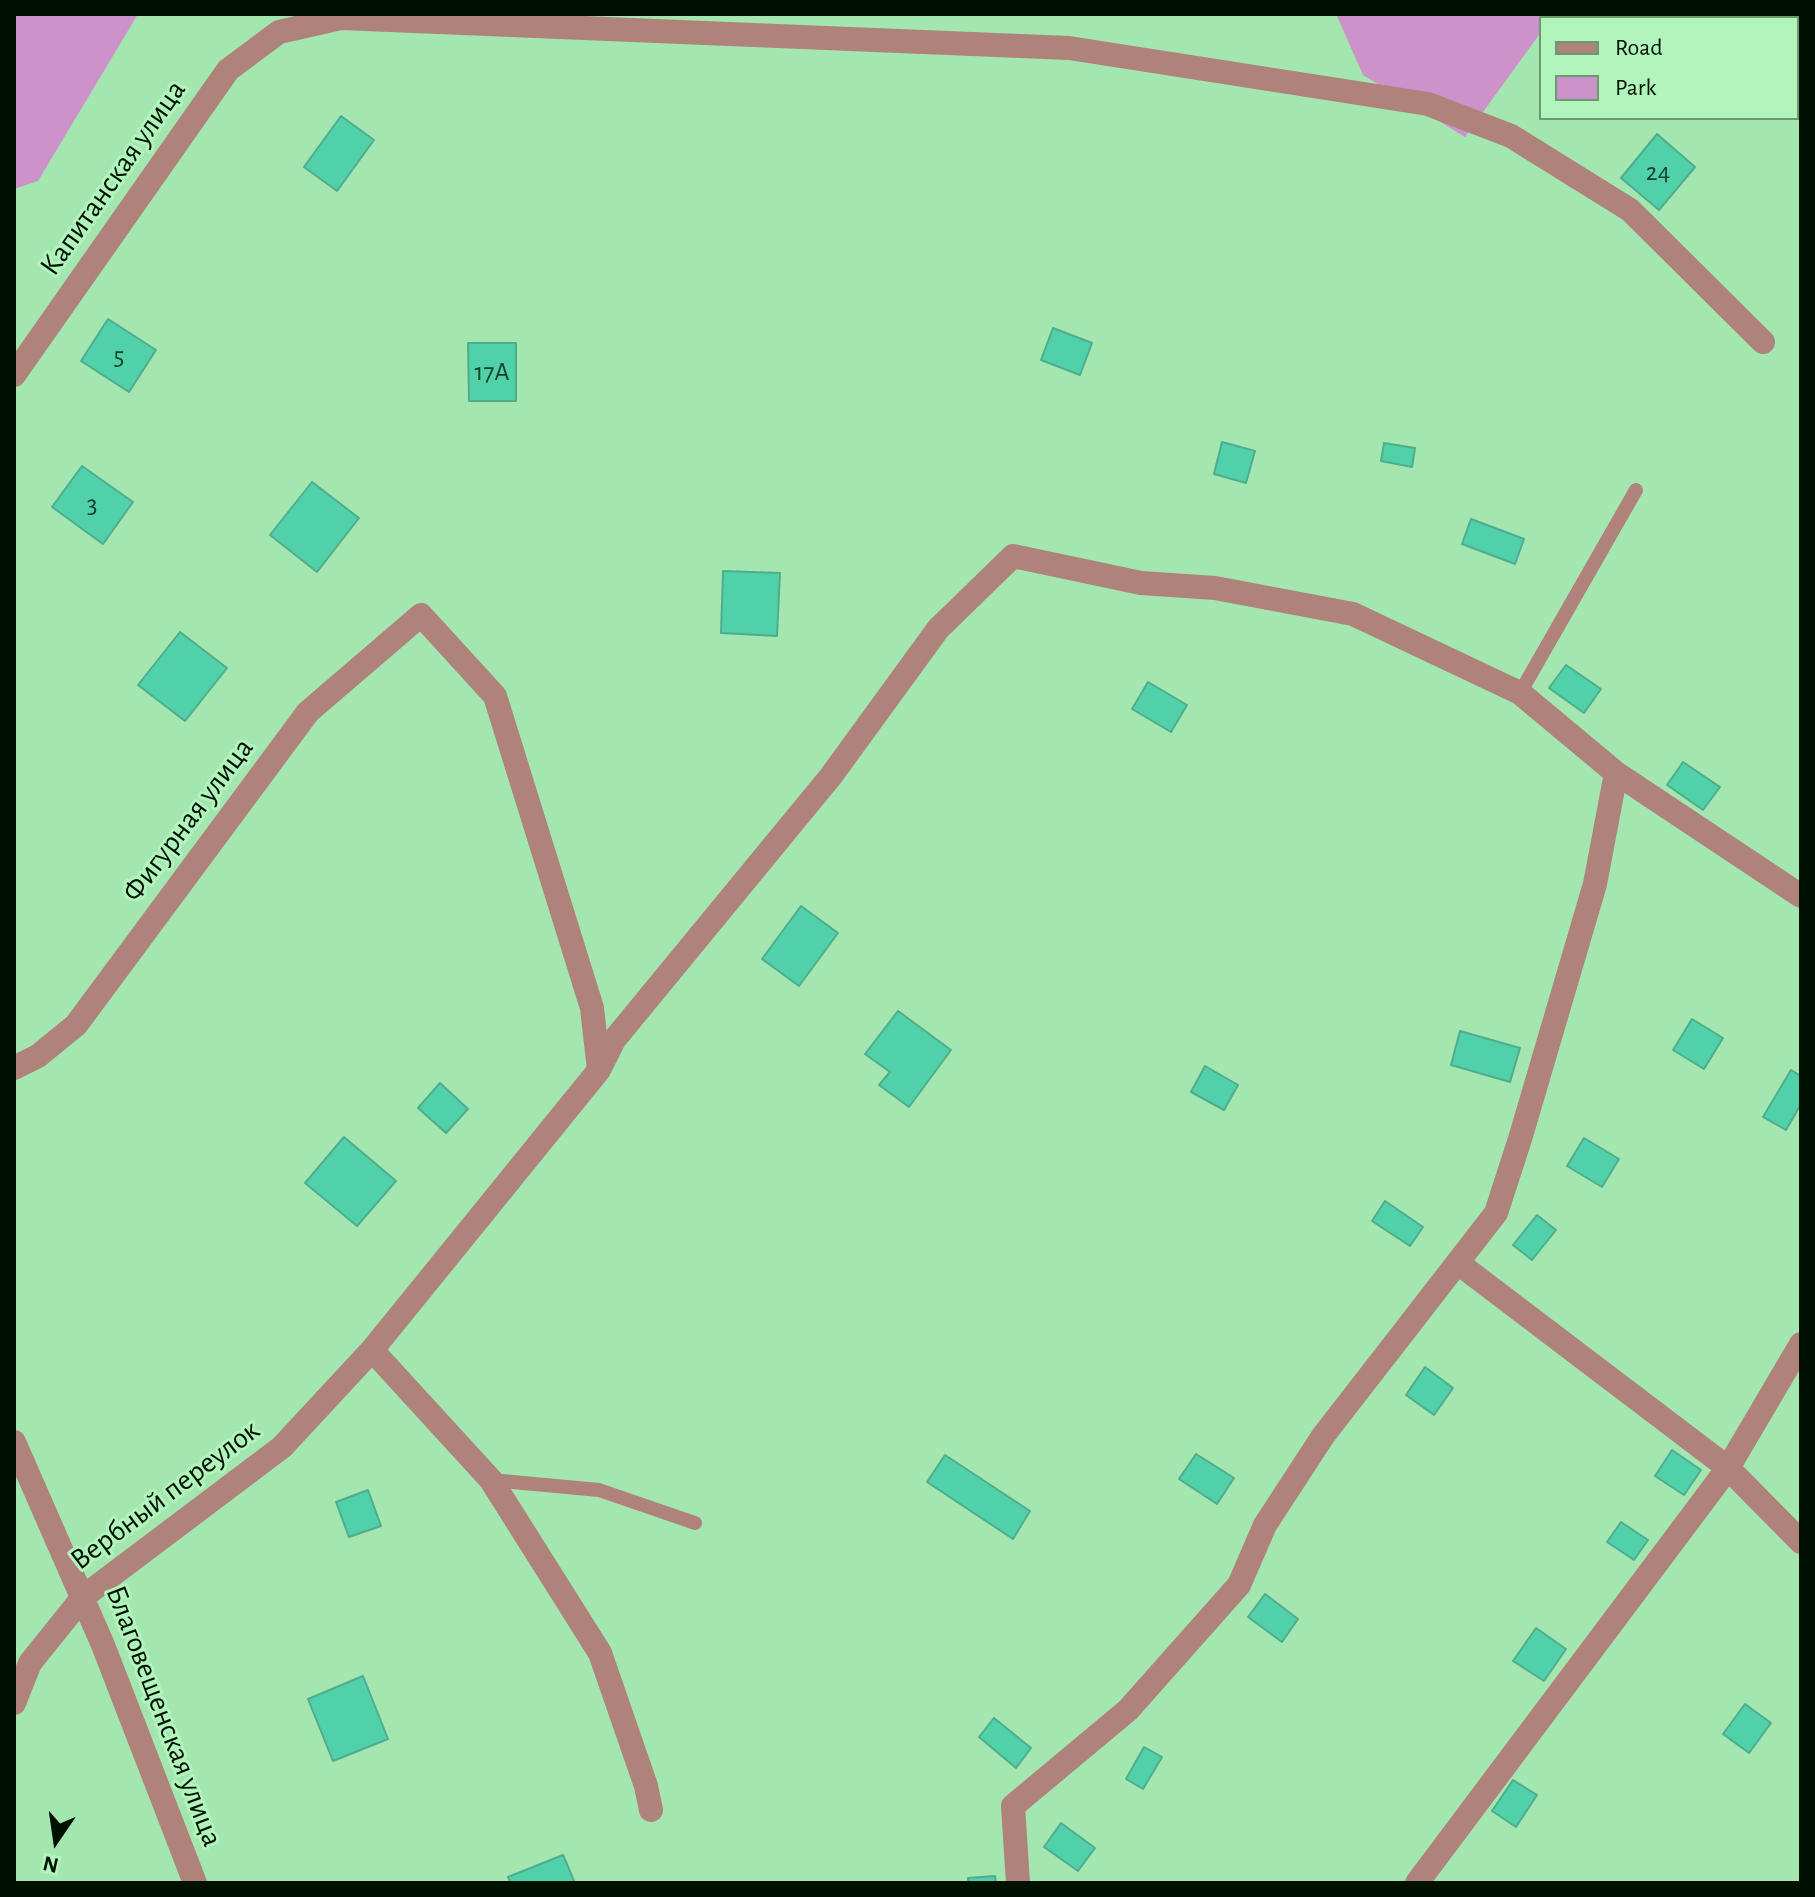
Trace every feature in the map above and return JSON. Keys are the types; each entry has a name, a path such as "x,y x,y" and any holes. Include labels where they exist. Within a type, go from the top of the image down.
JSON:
{"street":[{"name":"Капитанская улица","path":"14,375 228,70 279,32 341,18 1069,48 1428,104 1511,136 1630,210 1763,342"},
{"name":"Вербный переулок","path":"14,1703 30,1663 83,1597 282,1447 372,1350 599,1070 614,1040 831,776 938,629 1013,556 1141,583 1215,588 1353,614 1520,693"},
{"name":"Фигурная улица","path":"14,1068 38,1056 76,1025 308,712 421,615 495,696 592,1008 599,1070"},
{"path":"1520,693 1616,773 1801,896"},
{"path":"1018,1883 1013,1806 1128,1710 1239,1585 1265,1525 1323,1436 1496,1213 1595,884 1616,773"},
{"path":"1458,1263 1728,1468 1801,1542"},
{"path":"1417,1883 1728,1468 1801,1344"},
{"path":"372,1350 491,1480 600,1653 646,1786 651,1810"},
{"name":"Благовещенская улица","path":"14,1442 83,1597 195,1883"}],"lane":[{"path":"1520,693 1636,490"},
{"path":"491,1480 599,1490 695,1523"}],"green space":[{"path":"17,14 138,14 38,181 14,189 14,19"},
{"path":"1336,14 1554,14 1539,16 1539,35 1465,137 1363,75"},
{"path":"1801,14 1801,79 1799,16 1726,16"}],"building":[{"path":"341,116 374,140 337,191 304,167"},
{"path":"1657,134 1695,167 1659,210 1621,178"},
{"path":"108,319 156,350 129,392 81,361"},
{"path":"1053,328 1092,343 1080,375 1041,360"},
{"path":"468,343 516,343 516,401 469,401"},
{"path":"1222,442 1255,451 1246,483 1214,474"},
{"path":"1384,443 1415,448 1412,467 1381,461"},
{"path":"82,466 133,502 103,544 52,507"},
{"path":"312,482 359,518 317,572 270,535"},
{"path":"1471,519 1524,539 1515,564 1462,544"},
{"path":"723,571 780,573 777,636 721,633"},
{"path":"180,632 227,668 185,721 138,685"},
{"path":"1566,665 1601,689 1584,713 1549,688"},
{"path":"1148,682 1187,705 1171,732 1132,709"},
{"path":"1683,762 1720,787 1703,810 1667,785"},
{"path":"801,906 838,933 799,986 762,959"},
{"path":"898,1011 951,1050 909,1107 879,1085 890,1072 865,1054"},
{"path":"1692,1019 1723,1038 1704,1069 1673,1050"},
{"path":"1460,1031 1520,1048 1510,1082 1451,1065"},
{"path":"1205,1066 1238,1085 1224,1110 1191,1092"},
{"path":"1791,1070 1801,1076 1801,1104 1786,1130 1763,1117"},
{"path":"440,1083 468,1109 446,1133 418,1108"},
{"path":"344,1137 396,1181 357,1226 305,1183"},
{"path":"1584,1138 1619,1159 1602,1187 1567,1166"},
{"path":"1385,1201 1423,1227 1410,1246 1372,1221"},
{"path":"1537,1215 1556,1230 1532,1260 1513,1245"},
{"path":"1425,1367 1453,1388 1434,1415 1406,1395"},
{"path":"1672,1450 1701,1470 1684,1495 1655,1476"},
{"path":"1196,1454 1234,1478 1217,1504 1179,1479"},
{"path":"945,1455 1030,1511 1013,1539 927,1482"},
{"path":"368,1490 381,1526 349,1537 336,1502"},
{"path":"1621,1522 1648,1540 1634,1560 1607,1542"},
{"path":"1265,1594 1298,1619 1282,1642 1248,1617"},
{"path":"1536,1628 1566,1649 1544,1681 1513,1661"},
{"path":"363,1676 388,1739 333,1761 308,1699"},
{"path":"1745,1704 1771,1723 1749,1753 1723,1734"},
{"path":"994,1718 1031,1748 1016,1768 979,1737"},
{"path":"1144,1747 1162,1757 1143,1789 1126,1779"},
{"path":"1513,1780 1537,1795 1516,1827 1492,1811"},
{"path":"1061,1823 1095,1848 1078,1871 1044,1847"},
{"path":"563,1855 575,1883 511,1883 508,1877"},
{"path":"995,1876 996,1883 968,1883 968,1878"}]}
